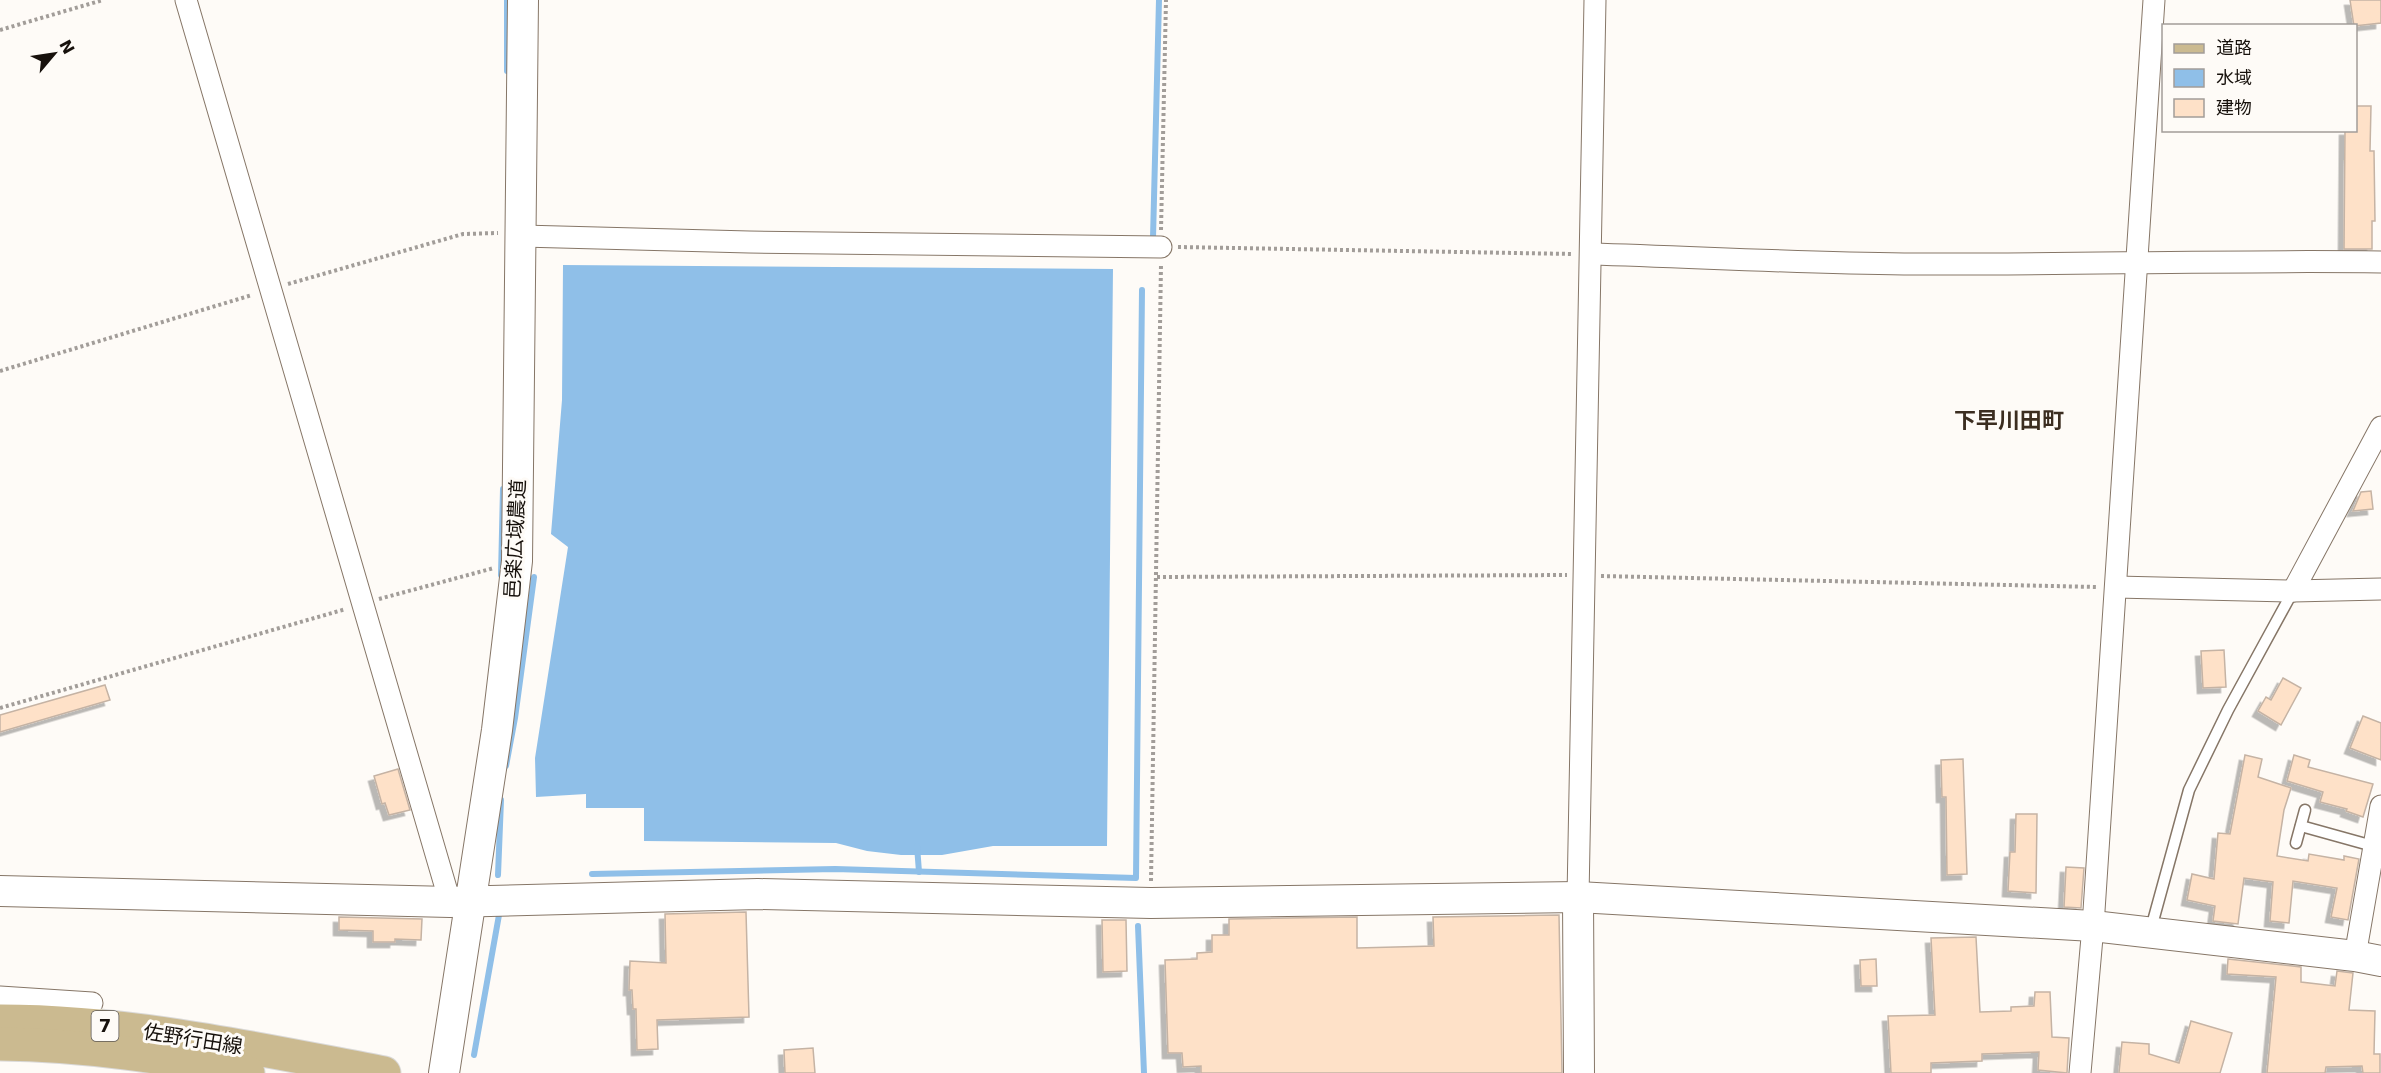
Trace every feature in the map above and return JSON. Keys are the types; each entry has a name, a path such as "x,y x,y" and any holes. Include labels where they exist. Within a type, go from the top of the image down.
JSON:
{"main road":[{"name":"佐野行田線","path":"0,1021 49,1021 127,1028 205,1052 248,1073"},
{"name":"佐野行田線","path":"0,1044 205,1052 384,1073"}],"street":[{"path":"186,0 362,604 460,901"},
{"name":"邑楽広域農道","path":"444,1073 460,901 497,730 518,561 513,234 523,0"},
{"path":"1580,1073 1578,897 1595,0"},
{"path":"2080,1073 2093,926 2154,0"},
{"path":"513,234 749,242 1161,247"},
{"path":"1591,254 1903,264 2136,264 2241,260 2381,262"},
{"path":"2293,591 2373,454 2381,427"},
{"path":"2116,587 2293,591 2381,590"},
{"path":"0,891 503,902 758,894 1151,903 1578,897 2093,926 2368,959 2373,846 2381,807"},
{"path":"0,997 92,1003"}],"lane":[{"path":"2150,934 2188,790 2228,710 2293,591"},
{"path":"2296,843 2305,810"},
{"path":"2301,826 2373,846"}],"path":[{"path":"0,30 103,0"},
{"path":"1151,903 1166,0"},
{"path":"0,371 463,234 513,234"},
{"path":"1161,247 1591,254"},
{"path":"0,708 518,561"},
{"path":"1157,577 1583,575 2116,587"}],"water":[{"path":"563,265 1113,269 1107,846 993,846 942,855 901,855 867,851 836,843 644,841 644,808 586,808 586,794 536,797 535,758 568,547 551,534 562,400"}],"building":[{"path":"2350,0 2381,0 2381,23 2354,24"},
{"path":"2357,106 2371,106 2370,151 2374,151 2375,221 2372,221 2372,249 2344,249 2345,132 2357,132"},
{"path":"2371,491 2373,509 2353,511 2361,492"},
{"path":"2224,650 2226,687 2203,688 2201,651"},
{"path":"2283,678 2301,688 2281,725 2258,711 2266,697 2271,700"},
{"path":"105,685 110,700 0,732 0,715"},
{"path":"2363,716 2381,723 2381,760 2350,748"},
{"path":"2245,755 2262,759 2258,777 2291,788 2284,810 2277,856 2308,861 2309,854 2344,860 2344,856 2359,859 2348,920 2331,917 2337,888 2293,881 2289,923 2270,921 2273,882 2244,878 2238,924 2213,921 2215,906 2187,900 2192,874 2214,879 2218,833 2230,834"},
{"path":"2294,755 2310,760 2308,767 2373,784 2363,817 2346,811 2347,809 2320,802 2323,792 2287,781"},
{"path":"1963,759 1967,874 1947,875 1946,797 1942,797 1941,760"},
{"path":"398,769 410,810 389,815 385,803 382,804 374,776"},
{"path":"2016,814 2037,814 2036,893 2008,891 2010,852 2015,852"},
{"path":"2066,867 2084,868 2081,908 2064,907"},
{"path":"746,912 749,1017 657,1020 658,1049 637,1050 636,1009 633,1009 632,990 629,990 630,961 666,963 665,914"},
{"path":"1559,915 1562,1073 1201,1073 1201,1066 1183,1067 1182,1053 1168,1053 1165,960 1197,959 1197,953 1212,952 1212,935 1229,935 1229,919 1357,917 1357,948 1434,946 1433,917"},
{"path":"339,917 422,919 421,940 395,939 395,942 373,942 373,931 339,930"},
{"path":"1102,920 1126,920 1127,971 1103,972"},
{"path":"1976,937 1980,1012 2011,1011 2011,1007 2034,1006 2035,992 2050,992 2052,1037 2069,1038 2067,1073 2038,1070 2039,1052 1982,1054 1982,1061 1931,1063 1931,1073 1891,1073 1888,1016 1935,1015 1931,938"},
{"path":"1876,959 1877,986 1861,986 1860,960"},
{"path":"2228,959 2301,967 2301,982 2335,986 2337,971 2353,973 2349,1010 2375,1011 2374,1054 2380,1054 2380,1073 2363,1073 2362,1066 2326,1067 2325,1073 2267,1073 2276,977 2227,974"},
{"path":"2191,1021 2232,1033 2220,1073 2119,1073 2122,1042 2149,1044 2149,1054 2179,1063"},
{"path":"813,1048 815,1073 785,1073 784,1050"}],"waterway":[{"path":"507,0 507,71"},
{"path":"1153,238 1159,0"},
{"path":"592,874 835,869 1136,878 1142,290"},
{"path":"501,575 503,489"},
{"path":"506,766 515,718 534,577"},
{"path":"498,875 501,800"},
{"path":"917,846 919,872"},
{"path":"474,1055 499,915"},
{"path":"1138,926 1144,1073"}],"district":[{"name":"下早川田町","path":"2009,420"}]}
